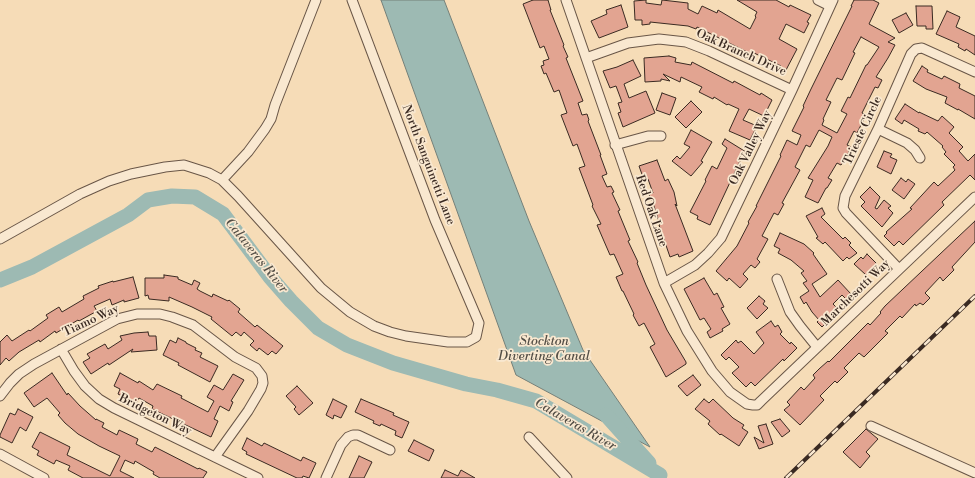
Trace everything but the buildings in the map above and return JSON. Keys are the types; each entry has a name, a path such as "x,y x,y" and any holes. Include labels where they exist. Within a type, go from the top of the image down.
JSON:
{"street":[{"path":"0,239 80,194 109,181 131,174 165,167 184,165 209,173 222,180 266,130 316,0"},
{"name":"North Sanguinetti Lane","path":"222,180 321,288 363,320 390,332 406,336 448,342 462,342 476,337 479,323 435,220 352,0"},
{"name":"Red Oak Lane","path":"566,0 664,283 687,331 712,371 730,392 747,404 753,406"},
{"path":"818,0 832,3"},
{"name":"Oak Valley Way","path":"664,283 695,265 721,238 832,3"},
{"name":"Oak Branch Drive","path":"586,58 628,43 659,39 686,42 709,51 792,90"},
{"name":"Trieste Circle","path":"899,269 850,218 843,208 845,196 878,129 911,54 916,49 922,48 975,72"},
{"path":"878,129 907,143 915,150 920,158"},
{"path":"615,145 648,136 661,136"},
{"name":"Marchesotti Way","path":"753,406 757,405 975,196"},
{"path":"777,279 790,312 817,347"},
{"name":"Tiamo Way","path":"0,396 19,374 34,364 117,320 138,314 160,314 172,317 193,325 234,357 256,368 262,376 263,383 261,389 248,411 215,457"},
{"name":"Bridgeton Way","path":"61,349 85,386 99,400 258,478"},
{"path":"871,426 975,473"},
{"path":"326,478 341,445 348,437 358,435 390,450"},
{"path":"529,437 567,478"},
{"path":"0,454 44,478"}],"water":[{"name":"Stockton Diverting Canal","path":"381,0 444,0 529,221 583,350 650,447 516,375"}],"waterway":[{"name":"Calaveras River","path":"0,280 32,267 128,215 148,200 172,196 195,197 223,214 270,277 318,328 347,345 393,363 466,384 497,390 536,401 660,475"},
{"name":"Calaveras River","path":"606,415 649,463"}],"railway":[{"path":"786,478 975,296"}]}
